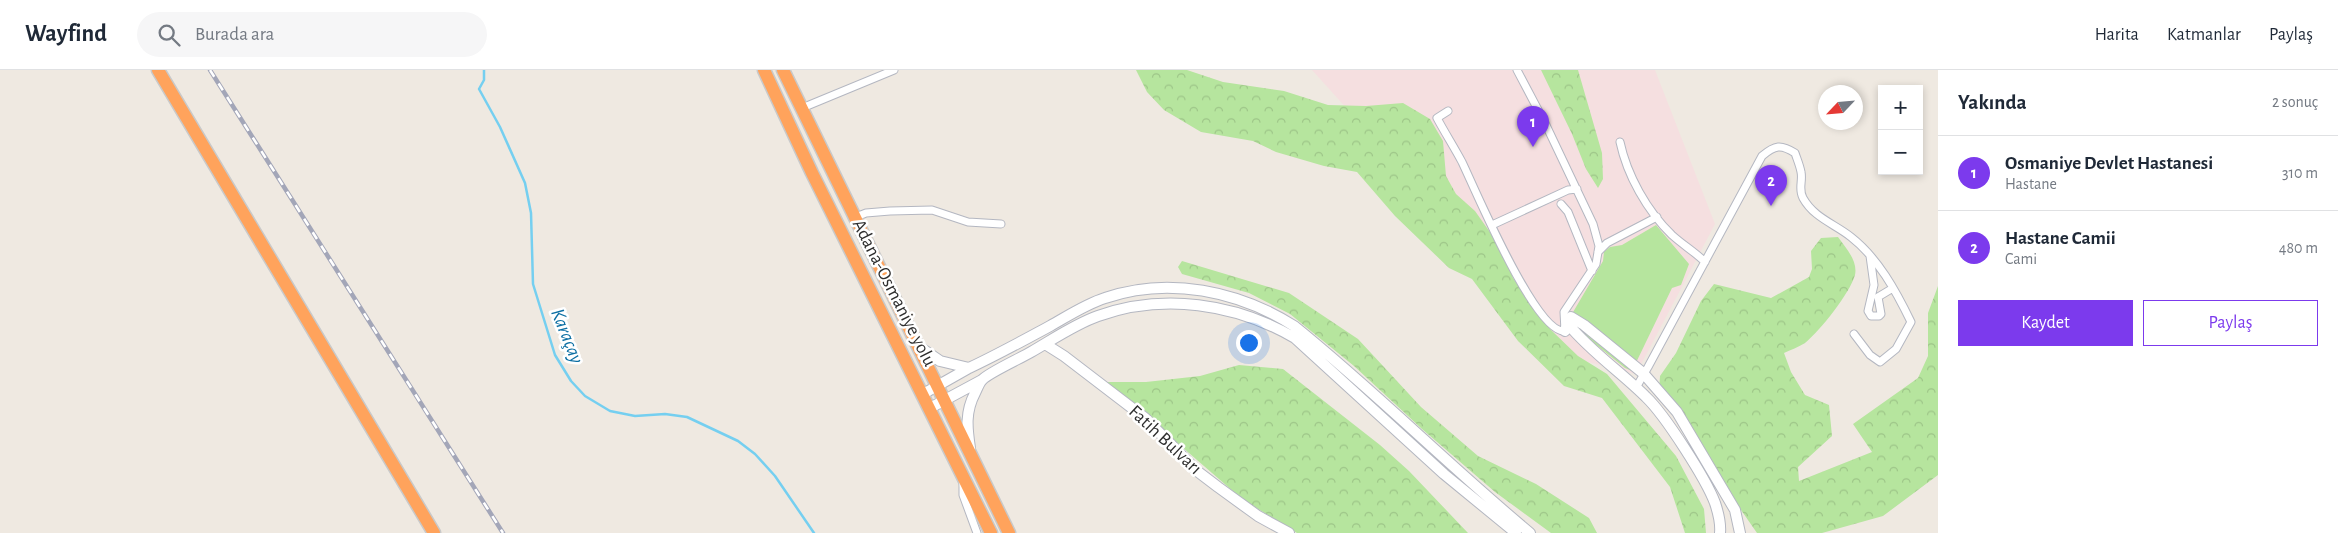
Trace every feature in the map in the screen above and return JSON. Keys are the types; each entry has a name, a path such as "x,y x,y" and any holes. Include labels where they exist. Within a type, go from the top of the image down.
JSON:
{"highway":[{"path":"150,70 425,533"},
{"path":"158,70 434,533"},
{"name":"Adana-Osmaniye yolu","path":"764,70 812,173 991,533"},
{"name":"Adana-Osmaniye yolu","path":"784,70 1009,533"}],"street":[{"path":"802,108 894,70"},
{"path":"1517,70 1577,189 1593,224 1598,246 1596,264 1564,312 1565,331"},
{"path":"1448,111 1437,118 1461,161 1530,301 1550,327 1560,332 1565,331"},
{"path":"1620,142 1629,174 1658,217 1672,234 1705,262"},
{"path":"1634,385 1637,386 1644,374 1762,156 1772,148 1785,147 1796,153 1802,173 1800,187 1803,198 1817,215 1850,236 1870,256 1893,288 1911,322 1896,349 1880,362 1870,355 1854,334"},
{"path":"1492,226 1568,190 1577,189"},
{"path":"1561,204 1568,212 1592,271"},
{"path":"856,217 866,213 932,210 968,222 1001,224"},
{"path":"1598,252 1607,243 1658,217"},
{"path":"1870,256 1874,285 1868,311 1871,316 1879,316 1881,314 1878,297 1893,288"},
{"path":"923,394 1102,298 1128,290 1156,288 1211,291 1247,303 1294,326 1366,387 1483,494 1530,533"},
{"path":"930,408 1096,316 1136,306 1177,304 1212,306 1231,310 1274,326 1294,338 1444,474 1516,533"},
{"path":"1565,331 1571,317 1584,325 1644,374 1676,412 1705,459 1735,510 1740,533"},
{"path":"1565,331 1568,324 1596,353 1649,399 1695,467 1715,502 1721,525 1720,533"},
{"name":"Fatih Bulvarı","path":"1044,344 1064,356 1086,375 1145,418 1197,471 1258,516 1289,533"},
{"path":"920,348 940,361 969,368"},
{"path":"970,454 966,421 969,404 982,380"},
{"path":"963,476 963,496 977,533"}],"shaded area":[{"path":"1312,70 1655,70 1715,224 1636,374 1572,358"}],"green space":[{"path":"1136,70 1187,70 1223,82 1284,91 1328,105 1366,106 1403,103 1430,119 1443,141 1446,176 1456,194 1475,211 1504,252 1513,278 1550,329 1578,356 1607,374 1676,456 1704,509 1706,533 1685,533 1670,487 1602,398 1564,386 1518,341 1472,279 1449,268 1395,216 1357,172 1324,166 1276,152 1253,141 1201,132 1164,110 1147,92"},
{"path":"1541,70 1578,70 1602,153 1603,179 1598,188 1586,169 1572,134"},
{"path":"1656,225 1689,264 1681,285 1672,288 1632,371 1625,368 1574,327 1569,319 1603,261 1604,252 1610,247 1622,245"},
{"path":"1838,237 1851,255 1855,265 1855,275 1852,283 1834,311 1811,337 1805,343 1784,353 1791,372 1805,395 1829,405 1832,436 1798,467 1799,481 1872,452 1853,424 1918,378 1928,356 1928,313 1938,286 1938,475 1883,516 1822,533 1757,533 1659,392 1660,376 1676,353 1701,301 1714,284 1771,298 1809,277 1812,269 1811,251 1821,238"},
{"path":"1182,261 1289,293 1358,339 1421,407 1478,456 1536,484 1589,518 1597,533 1551,533 1495,492 1422,429 1354,366 1290,314 1249,293 1182,274 1178,267"},
{"path":"1239,365 1283,369 1380,445 1409,471 1468,533 1297,533 1242,499 1107,382 1146,382 1200,376"}],"waterway":[{"name":"Karaçay","path":"484,70 484,80 479,89 500,127 525,183 531,213 533,284 555,355 571,381 585,396 610,411 635,416 665,414 687,417 738,441 755,454 775,476 814,533"}],"railway":[{"path":"210,70 503,533"}],"place":[{"name":"Osmaniye Devlet Hastanesi","path":"1533,147"},
{"name":"Hastane Camii","path":"1771,206"}]}
